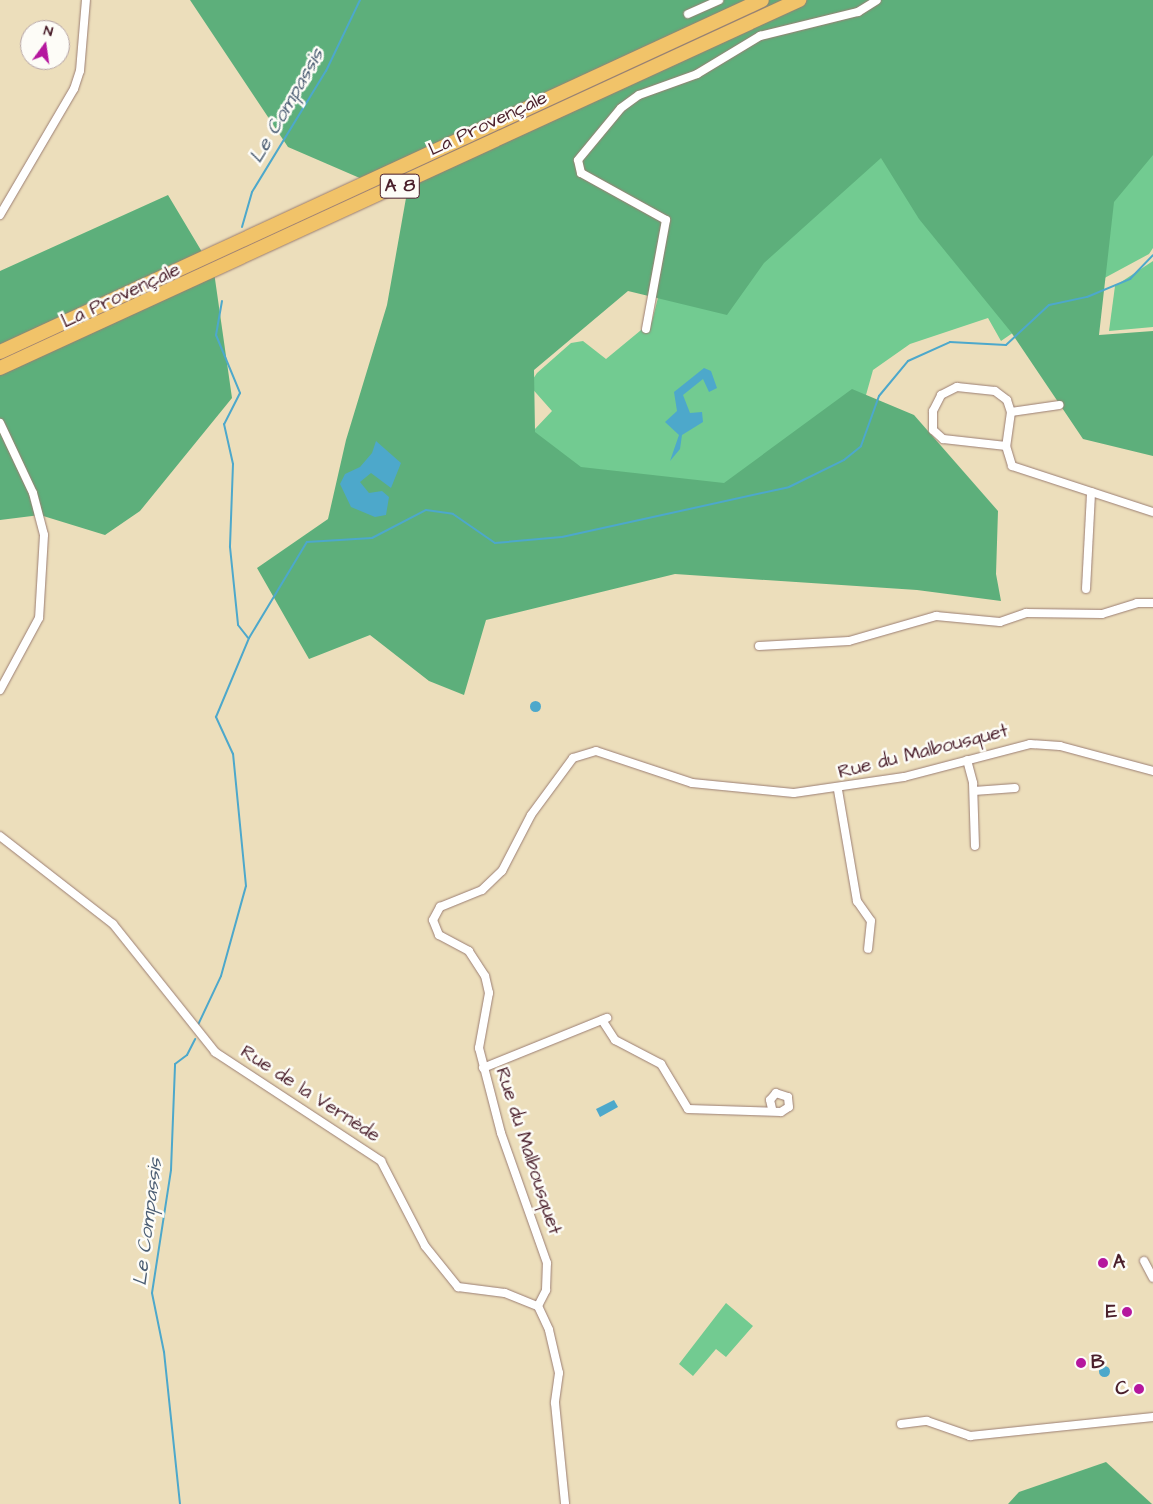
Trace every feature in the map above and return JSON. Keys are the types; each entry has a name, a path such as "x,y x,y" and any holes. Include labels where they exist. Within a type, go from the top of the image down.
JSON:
{"highway":[{"name":"La Provençale","path":"0,352 762,0"},
{"name":"La Provençale","path":"0,368 799,0"}],"street":[{"path":"0,215 74,89 80,71 86,0"},
{"path":"688,14 719,0"},
{"path":"646,329 666,220 581,173 578,160 621,108 639,94 697,74 760,36 858,12 877,0"},
{"path":"1006,446 943,439 933,430 933,411 941,396 957,387 994,391 1007,400 1011,412 1006,446 1012,466 1153,512"},
{"path":"1011,412 1060,405"},
{"path":"0,423 33,493 44,535 39,618 0,690"},
{"path":"1086,589 1091,492"},
{"path":"759,646 849,641 936,616 1000,622 1026,613 1102,614 1137,603 1153,604"},
{"name":"Rue du Malbousquet","path":"538,1306 546,1290 547,1263 483,1068 478,1039 489,993 485,976 469,951 439,935 435,913 492,883 531,815 573,758 596,751 611,754 665,775 730,789 794,794 838,790 1024,745 1050,744 1153,771"},
{"path":"967,760 974,791 975,846"},
{"path":"974,791 1015,788"},
{"path":"838,790 857,901 871,921 868,950"},
{"name":"Rue de la Vernède","path":"0,836 113,924 215,1052 381,1161 425,1246 458,1287 505,1292 538,1306"},
{"path":"483,1068 604,1019 615,1040 662,1064 688,1109 772,1109"},
{"path":"1144,1261 1153,1278"},
{"path":"538,1306 549,1330 559,1373 555,1403 565,1504"},
{"path":"900,1424 927,1422 970,1436 1153,1417"}],"green space":[{"path":"190,0 1153,0 1153,155 1114,202 1099,335 1153,331 1153,456 1083,439 1011,332 919,219 881,158 764,263 727,315 628,291 534,370 535,432 581,467 724,483 852,389 914,415 998,511 996,574 1001,601 917,590 675,574 486,620 464,695 429,681 370,635 309,659 257,568 328,519 346,440 387,305 406,198 288,147"},
{"path":"1153,0 1153,248 1149,254 1047,309 1001,341 988,318 910,344 873,370 852,445 586,529 517,448 552,411 529,385 537,373 571,343 583,341 606,359 652,321 677,224"},
{"path":"168,195 214,272 232,398 140,511 105,535 40,515 0,520 0,271"},
{"path":"1153,261 1153,327 1109,331 1115,286"},
{"path":"726,1303 753,1326 726,1357 716,1349 693,1376 679,1364"},
{"path":"1106,1462 1152,1504 1008,1504 1019,1492"}],"water":[{"path":"704,368 711,371 717,388 709,392 703,379 683,395 690,413 702,412 703,422 682,435 680,449 670,461 679,435 665,422 677,411 674,392"},
{"path":"376,441 401,463 391,488 371,473 360,482 369,493 382,491 389,497 386,515 375,517 351,507 340,484 345,474 360,467 372,453"},
{"path":"533,701 537,701 540,706 539,710 533,711 530,708 530,704"},
{"path":"614,1100 618,1107 600,1117 596,1109"},
{"path":"1104,1365 1110,1371 1104,1377 1098,1371"}],"waterway":[{"name":"Le Compassis","path":"242,227 252,192 326,71 360,0"},
{"path":"197,1027 221,976 246,886 233,754 216,717 249,638 307,542 372,538 426,510 453,514 495,543 562,537 789,487 844,460 861,446 879,396 908,361 950,342 1006,345 1049,305 1087,297 1130,279 1153,255"},
{"name":"Le Compassis","path":"222,301 216,335 240,393 224,424 233,464 230,547 238,625 248,638"},
{"name":"Le Compassis","path":"180,1504 164,1352 152,1293 171,1170 175,1064 187,1055 195,1039"}],"place":[{"name":"A","path":"1103,1263"},
{"name":"E","path":"1127,1312"},
{"name":"B","path":"1081,1363"},
{"name":"C","path":"1139,1389"}]}
